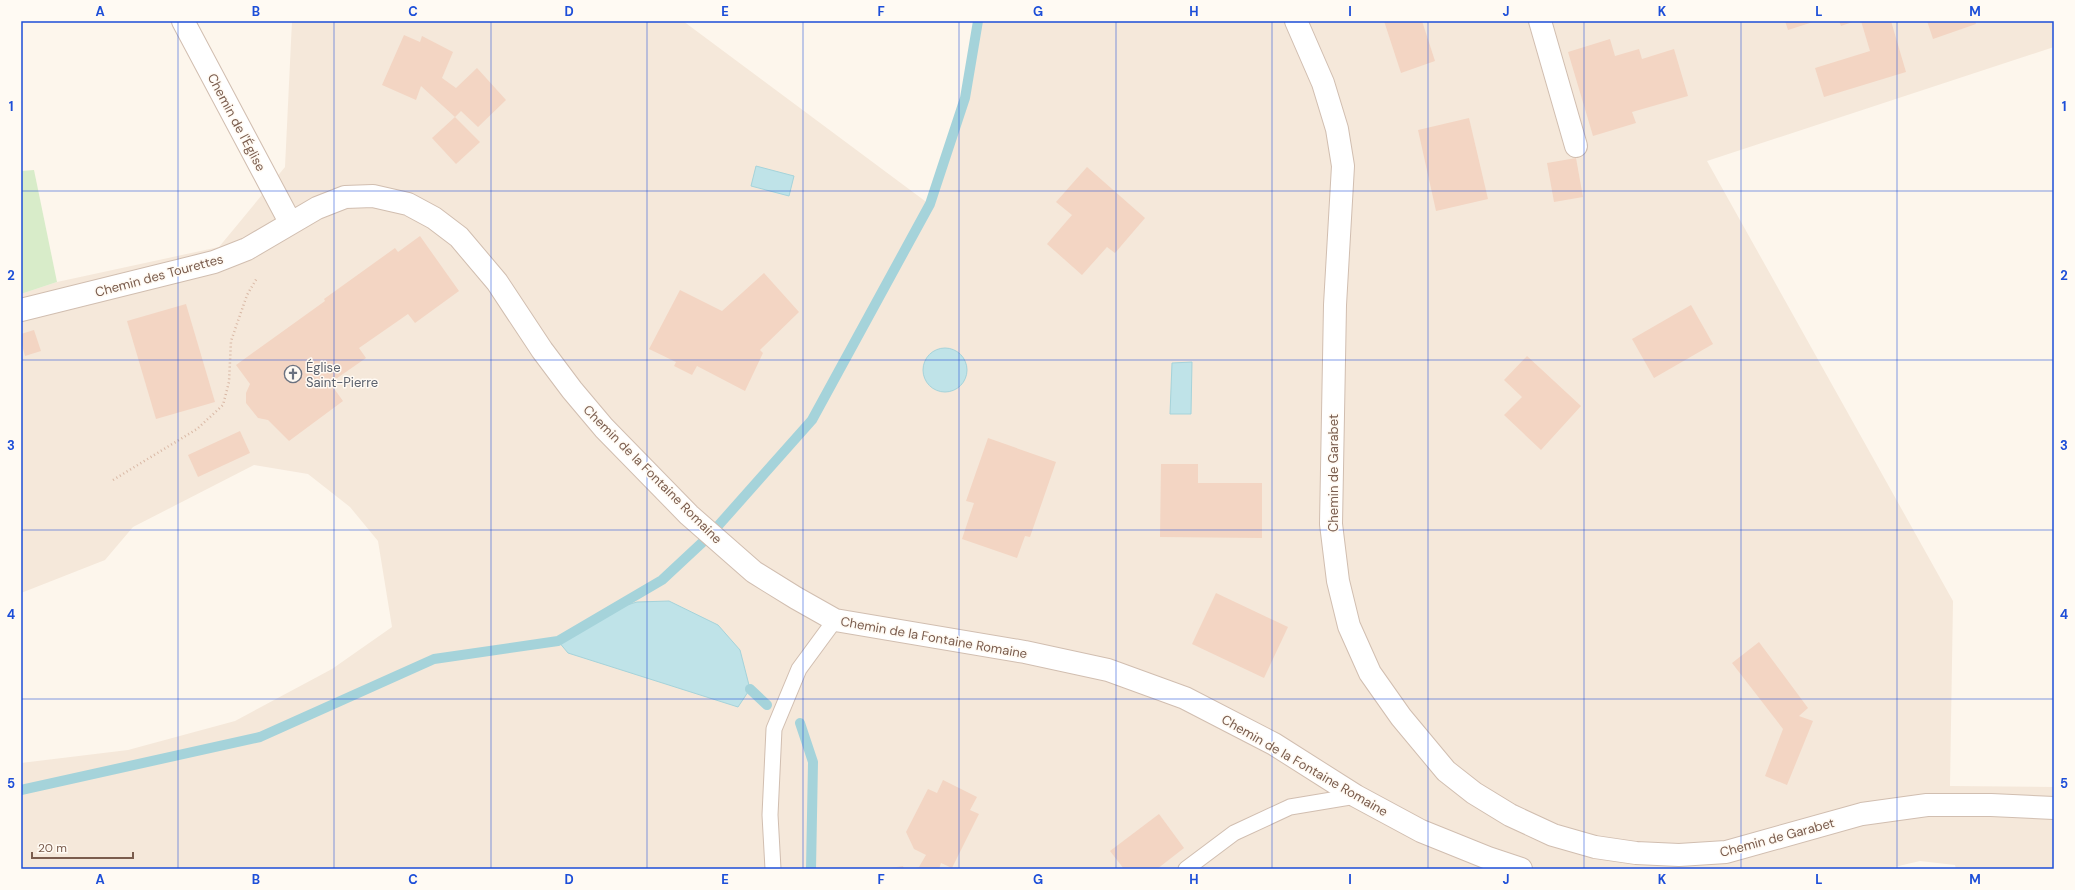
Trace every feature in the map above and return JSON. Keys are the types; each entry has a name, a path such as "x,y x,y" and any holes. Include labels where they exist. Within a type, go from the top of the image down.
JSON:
{"street":[{"name":"Chemin de l'Église","path":"183,21 290,222"},
{"name":"Chemin de Garabet","path":"1296,21 1323,83 1337,129 1343,166 1335,305 1331,524 1338,580 1349,626 1370,673 1401,718 1446,771 1474,794 1510,815 1553,835 1595,847 1636,853 1679,855 1726,852 1862,814 1927,805 1991,805 2054,808"},
{"path":"1540,21 1576,146"},
{"name":"Chemin de la Fontaine Romaine","path":"290,222 317,208 345,198 373,196 408,204 434,218 459,237 497,282 542,350 576,396 604,428 689,515 754,572 835,620 1025,652 1108,670 1185,698 1274,744 1356,796 1421,831 1488,858 1521,869"},
{"name":"Chemin des Tourettes","path":"21,310 214,262 247,249 290,222"},
{"path":"1686,869 1726,852"}],"lane":[{"path":"774,869 770,815 774,729 799,669 835,620"},
{"path":"1186,869 1234,833 1290,807 1356,796"}],"path":[{"path":"113,480 197,429 223,405 229,382 231,341 247,295 258,275"}],"shaded area":[{"path":"292,21 683,21 929,204 965,98 978,21 2054,21 2054,47 1707,161 1953,601 1950,786 2054,787 2054,869 1956,869 1955,865 1920,861 1886,869 21,869 21,763 128,750 235,721 332,669 392,627 378,541 350,507 308,474 254,465 133,527 105,560 21,593 21,294 57,282 219,247 285,167"}],"green space":[{"path":"34,170 57,282 21,294 21,171"}],"water":[{"path":"756,166 794,176 789,196 751,186"},
{"path":"945,348 957,352 963,358 967,370 963,382 957,388 945,392 933,388 927,382 923,370 927,358 933,352"},
{"path":"1192,362 1191,414 1170,414 1172,363"},
{"path":"669,601 718,625 740,650 750,689 738,707 568,653 558,641 610,610 637,602"}],"building":[{"path":"1384,21 1422,21 1435,61 1401,73"},
{"path":"1785,21 1816,21 1788,30"},
{"path":"1839,21 1855,21 1841,26"},
{"path":"1861,21 1891,21 1906,72 1824,97 1815,68 1870,51"},
{"path":"1927,21 1975,21 1976,24 1933,39"},
{"path":"404,35 420,42 422,36 453,52 442,78 456,88 477,68 506,100 478,127 461,111 455,117 421,86 416,100 382,85"},
{"path":"1610,39 1615,56 1639,49 1642,59 1674,49 1688,96 1632,112 1636,123 1593,136 1568,52"},
{"path":"455,117 480,142 456,164 432,138"},
{"path":"1469,118 1488,199 1436,211 1418,130"},
{"path":"1576,158 1583,197 1554,202 1547,163"},
{"path":"1087,167 1145,218 1115,253 1107,247 1082,275 1047,244 1072,215 1056,202"},
{"path":"420,236 459,291 415,323 408,314 359,348 366,358 330,383 343,401 289,441 268,420 258,418 246,403 246,393 250,384 236,365 325,301 324,299 395,248 398,252"},
{"path":"764,273 799,312 760,350 763,353 745,391 697,366 692,375 674,366 676,362 649,349 680,290 722,311"},
{"path":"186,304 215,402 156,419 127,321"},
{"path":"1691,305 1713,344 1654,378 1632,339"},
{"path":"34,330 41,351 25,356 21,341 21,334"},
{"path":"1527,356 1581,406 1541,450 1504,415 1522,397 1504,380"},
{"path":"240,431 250,453 198,477 188,455"},
{"path":"988,438 1056,462 1030,537 1025,536 1017,558 962,539 974,503 966,501"},
{"path":"1161,464 1198,464 1198,483 1262,483 1262,538 1160,537"},
{"path":"1216,593 1288,627 1264,678 1192,644"},
{"path":"1759,642 1808,708 1799,716 1813,721 1787,785 1765,776 1783,729 1732,663"},
{"path":"943,780 977,797 970,810 979,814 952,868 941,863 939,869 912,869 919,867 926,855 914,849 906,832 928,789 937,793"},
{"path":"1159,814 1184,848 1157,869 1124,869 1110,851"},
{"path":"903,866 904,869 891,868"}],"waterway":[{"path":"717,527 812,420 930,204 965,98 978,21"},
{"path":"21,790 260,737 434,659 558,641 662,580 706,539"},
{"path":"750,689 767,705"},
{"path":"800,723 813,762 811,869"}],"place":[{"name":"Église Saint-Pierre","path":"293,374"}]}
